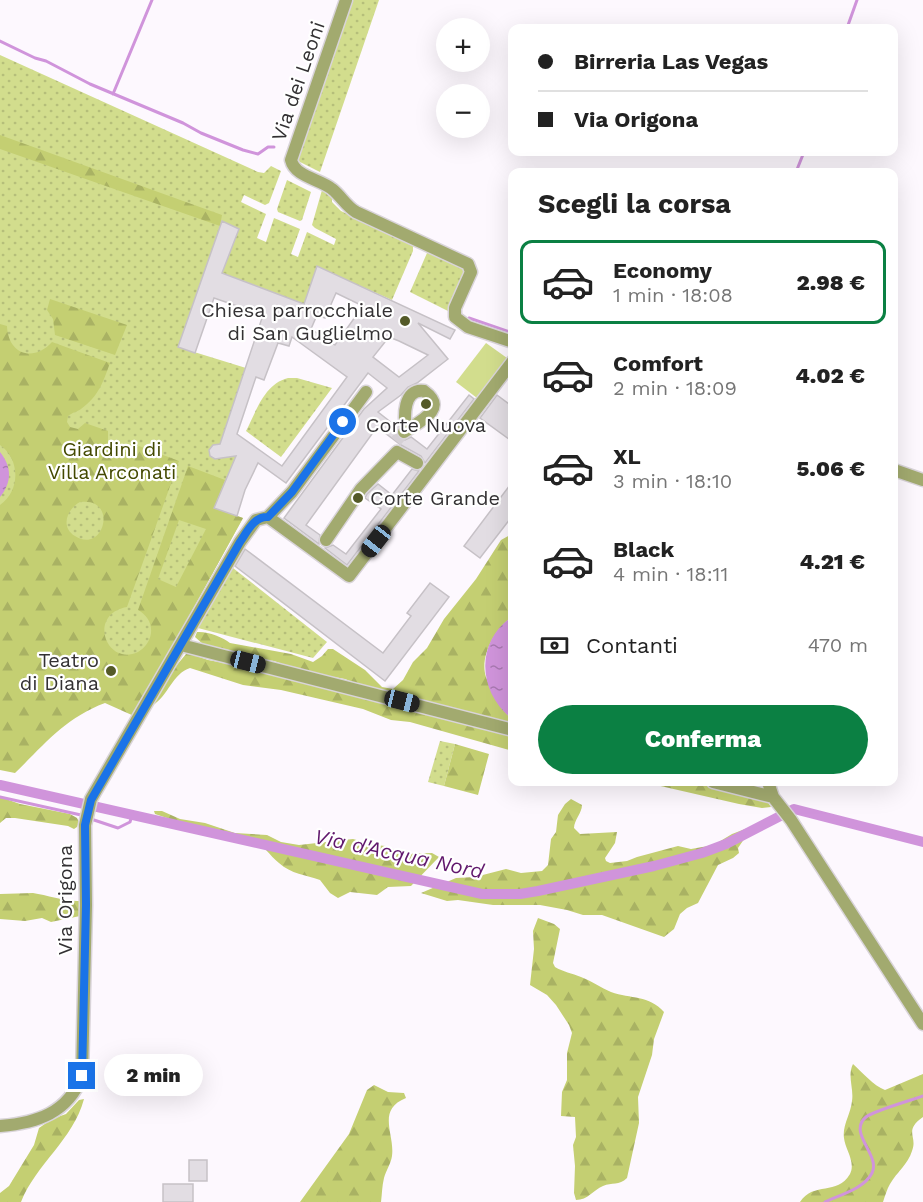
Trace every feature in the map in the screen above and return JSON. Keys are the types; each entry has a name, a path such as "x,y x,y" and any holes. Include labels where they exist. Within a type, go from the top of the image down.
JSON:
{"street":[{"name":"Via dei Leoni","path":"346,0 295,149 292,164 301,173 332,189 344,203 356,212 468,264 471,272 455,308 455,317 468,327 508,340"},
{"path":"268,517 321,547 349,576 424,468 472,415 508,368"},
{"name":"Via Origona","path":"0,1126 28,1123 50,1114 66,1104 78,1087 82,1076 86,905 85,839 87,813 91,800 240,542 256,520 264,516 268,517 292,492 366,392"},
{"path":"321,547 361,489 401,439 424,468"},
{"path":"898,471 923,480"},
{"path":"181,645 508,729"},
{"path":"728,786 773,797"},
{"path":"769,786 773,797 791,820 923,1024"}],"green space":[{"path":"349,0 379,0 320,172 294,159"},
{"name":"Giardini di Villa Arconati","path":"0,55 258,172 264,173 271,166 281,171 269,203 265,205 244,195 241,202 266,214 257,238 266,242 274,218 300,229 291,254 298,257 307,232 334,245 336,239 312,225 322,190 332,195 332,202 341,211 413,246 413,251 392,300 317,267 304,304 222,273 239,229 222,222 178,347 246,368 222,438 240,450 214,508 243,518 141,703 0,645"},
{"path":"0,135 222,215 220,226 0,149"},
{"path":"287,180 311,192 300,221 278,212 277,209"},
{"path":"427,253 464,268 465,272 448,311 410,292"},
{"path":"50,299 127,325 115,355 55,335 53,319 47,310"},
{"path":"0,324 7,326 8,336 12,343 23,352 30,354 37,352 52,342 110,363 96,394 81,409 68,416 67,422 70,427 78,429 85,423 108,431 108,444 115,451 127,452 139,446 179,461 127,607 115,612 107,619 104,628 110,646 117,652 127,655 138,652 150,639 150,623 138,610 188,466 225,480 214,508 243,518 134,716 105,703 91,709 56,733 15,773 0,770 0,505 12,491 15,475 11,458 0,445","holes":["80,502 92,503 100,508 103,524 100,532 94,538 85,540 75,536 68,528 69,513","179,520 206,529 176,587 158,579"]},
{"path":"486,343 507,358 477,398 456,382"},
{"path":"297,378 332,388 281,457 246,431 267,392 280,381"},
{"path":"508,536 508,620 490,643 484,669 502,708 508,715 508,725 362,686 345,679 305,672 274,661 250,658 229,650 205,646 195,637 197,632 205,632 230,643 291,654 313,662 328,649 333,649 365,670 382,687 393,689 403,680 413,662 427,648 444,619 476,579 501,540"},
{"path":"233,568 327,642 313,658 198,628"},
{"path":"186,654 191,654 508,735 508,750 410,722 391,720 363,709 281,690 243,685 190,668 179,675 153,705 167,677"},
{"path":"440,741 455,744 444,786 428,782"},
{"path":"455,744 489,754 478,795 444,786"},
{"path":"660,786 713,786 767,801 771,807 762,808"},
{"path":"0,797 20,804 70,814 79,822 74,829 68,826 15,818 6,818 0,823"},
{"path":"571,799 582,805 574,828 580,834 617,832 615,843 605,858 610,863 627,861 678,846 691,849 708,846 753,826 738,848 739,853 718,865 698,903 680,914 674,929 664,937 602,915 583,915 540,905 493,905 458,900 447,901 421,893 456,878 475,877 506,869 521,873 542,871 548,865 551,839 556,832 558,815"},
{"path":"154,811 162,811 180,819 205,823 235,833 267,835 281,842 299,845 353,839 386,846 404,854 432,853 439,857 411,886 388,887 377,895 350,892 338,898 330,893 320,880 284,867 253,840 176,821 155,814"},
{"path":"33,893 80,901 80,916 51,922 42,918 25,921 0,919 0,894"},
{"path":"538,918 560,929 553,963 555,967 611,992 646,1000 664,1012 638,1097 639,1123 627,1178 621,1182 603,1186 580,1200 576,1200 574,1193 575,1117 561,1116 562,1092 567,1080 567,1053 572,1033 556,1005 547,995 530,985 534,949 533,931"},
{"path":"853,1064 872,1082 885,1090 923,1074 923,1117 912,1130 912,1151 890,1184 883,1202 800,1202 812,1192 839,1185 845,1181 852,1169 844,1133 852,1101 851,1069"},
{"path":"374,1085 388,1092 404,1093 406,1098 397,1103 389,1116 392,1156 384,1178 381,1202 300,1202 349,1134 367,1090"},
{"path":"84,1099 72,1127 36,1176 21,1202 0,1202 0,1193 9,1186 34,1145 39,1128 52,1119 66,1114 79,1100"}],"water":[{"path":"0,452 7,463 9,474 7,486 0,497"},
{"path":"508,620 508,715 493,696 487,682 485,668 492,639"}],"building":[{"path":"222,221 239,229 222,273 304,304 317,266 455,330 450,339 418,323 448,359 417,383 408,387 378,412 397,427 396,433 400,439 405,440 411,437 427,449 469,395 474,399 425,463 421,456 401,445 377,427 306,525 320,535 319,544 284,518 364,409 387,388 368,373 286,483 258,463 245,490 237,516 214,508 236,456 215,459 210,456 209,450 213,445 220,444 263,315 214,298 195,353 178,347","holes":["336,293 363,306 335,345 311,329 317,315 325,318","292,337 347,377 282,466 237,434 256,377 264,380 278,343 289,346","389,337 428,355 399,377 373,357"]},
{"path":"497,395 508,403 508,438 480,418"},
{"path":"412,469 419,471 347,565 325,548 333,545 346,554 381,509 365,498 367,494 378,484 392,495"},
{"path":"508,488 508,522 480,558 464,546"},
{"path":"245,549 383,653 411,616 407,613 430,583 449,597 385,681 235,566"},
{"path":"189,1160 207,1160 207,1181 189,1181"},
{"path":"163,1184 193,1184 193,1202 163,1202"}],"waterway":[{"path":"113,94 152,0"},
{"path":"848,24 857,0"},
{"path":"0,41 90,84 243,150 258,154 268,147 274,147"},
{"path":"798,168 802,156"},
{"path":"469,318 508,331"},
{"name":"Via d'Acqua Nord","path":"0,785 482,894 520,894 538,891 654,866 702,853 726,844 794,809 923,842"},
{"path":"0,797 81,815"},
{"path":"91,819 118,828 130,822 132,815"},
{"path":"825,1202 851,1191 868,1179 872,1173 874,1166 860,1130 861,1123 866,1117 923,1096"}],"tunnel":[{"path":"396,441 404,432"}],"place":[{"name":"Chiesa parrocchiale di San Guglielmo","path":"405,321"},
{"name":"Corte Nuova","path":"426,404"},
{"name":"Corte Grande","path":"358,498"},
{"name":"Teatro di Diana","path":"111,671"}],"route":[{"path":"82,1076 86,905 85,825 91,800 240,542 256,520 264,516 268,517 292,492 343,422"}]}
